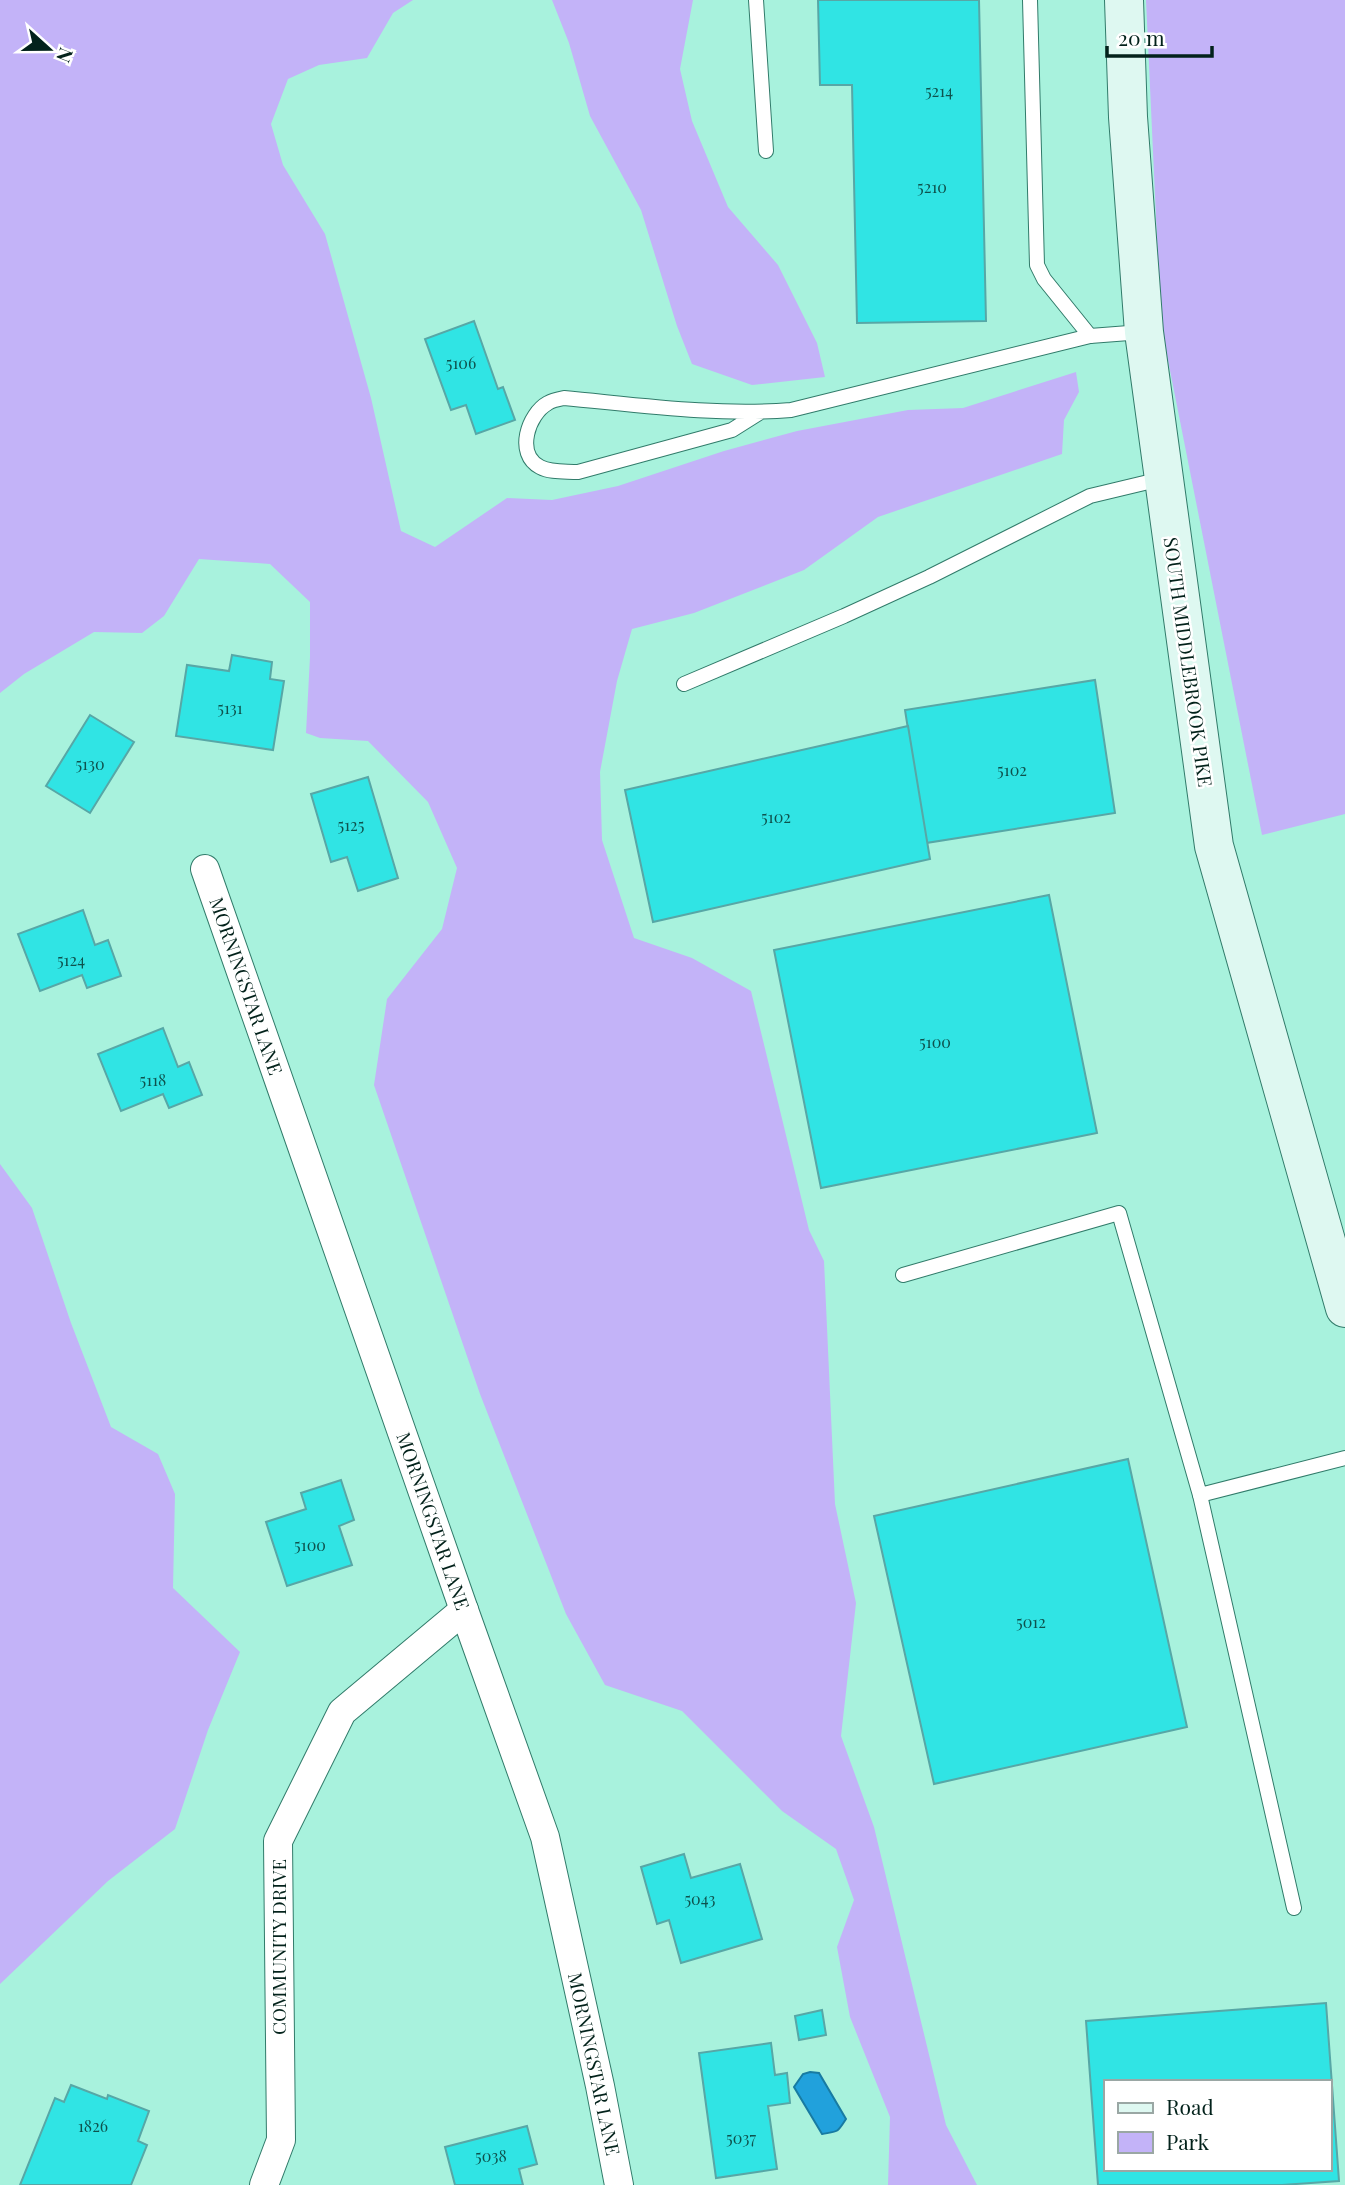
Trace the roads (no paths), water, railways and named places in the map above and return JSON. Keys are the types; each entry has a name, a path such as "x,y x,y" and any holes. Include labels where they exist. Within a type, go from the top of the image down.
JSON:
{"main road":[{"name":"SOUTH MIDDLEBROOK PIKE","path":"1124,0 1128,117 1144,332 1213,846 1345,1308"}],"street":[{"name":"MORNINGSTAR LANE","path":"205,869 545,1836 619,2185"},
{"name":"COMMUNITY DRIVE","path":"264,2185 281,2140 278,1841 342,1712 464,1610"}],"lane":[{"path":"756,0 766,151"},
{"path":"1030,0 1037,265 1044,279 1090,336"},
{"path":"759,413 732,430 578,472 539,467 527,452 526,433 536,414 549,402 564,398 759,413 791,410 1090,336 1144,332"},
{"path":"684,684 929,577 1090,496 1163,479"},
{"path":"902,1275 1119,1213 1200,1495 1294,1908"},
{"path":"1200,1495 1345,1458"}],"water":[{"path":"819,2073 846,2119 837,2131 822,2134 794,2087 803,2074"}]}
